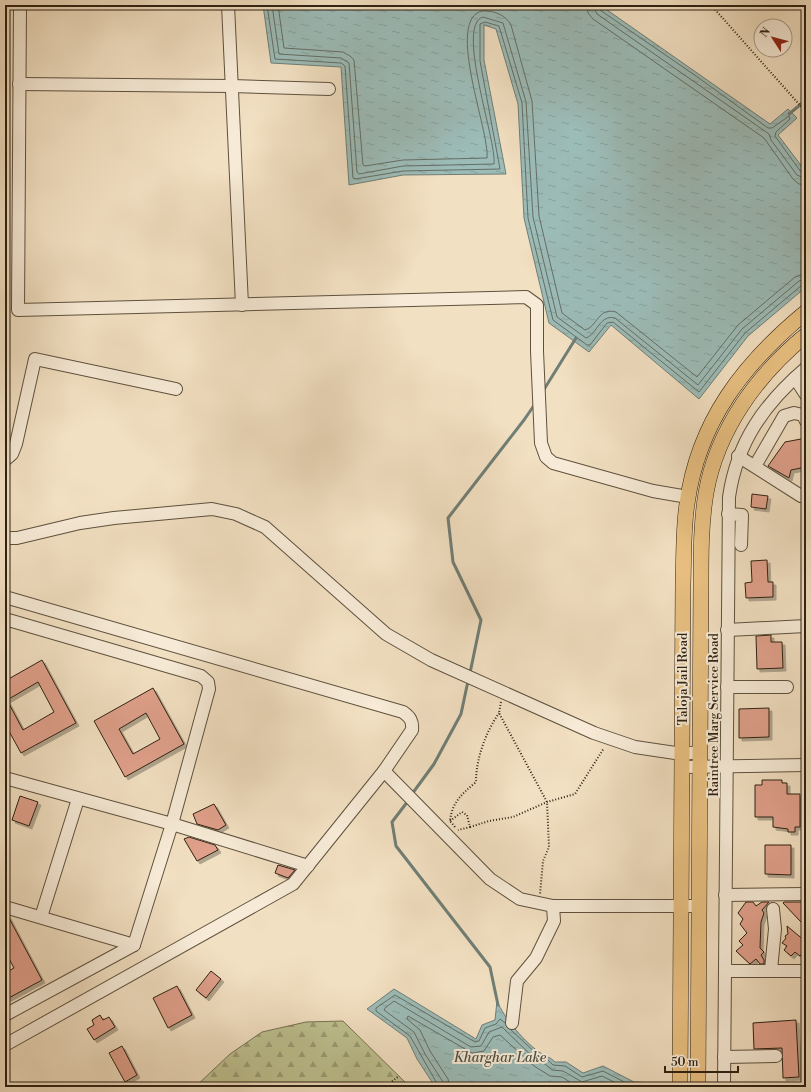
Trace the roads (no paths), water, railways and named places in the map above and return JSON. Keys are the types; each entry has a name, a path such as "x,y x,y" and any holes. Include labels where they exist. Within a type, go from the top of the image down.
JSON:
{"main road":[{"name":"Taloja Jail Road","path":"680,1087 684,533 688,497 699,453 725,398 755,358 806,312"},
{"name":"Taloja Jail Road","path":"698,1087 702,534 704,507 710,475 728,428 743,403 768,370 806,335"}],"street":[{"path":"20,5 18,310 526,297 538,305 541,443 546,456 553,464 653,491 688,497"},
{"path":"228,5 242,305"},
{"path":"19,84 231,86 329,89"},
{"path":"5,460 12,454 16,444 35,359 176,389"},
{"name":"Raintree Marg Service Road","path":"724,1087 728,514 732,478 738,456 764,412 806,368"},
{"path":"795,378 806,395"},
{"path":"755,466 784,416 794,413 803,415 806,421"},
{"path":"738,456 801,496 806,493"},
{"path":"5,538 17,538 80,523 114,518 212,509 236,514 265,527 386,634 431,660 503,692 610,738 682,761 700,759 727,766 806,765"},
{"path":"728,514 742,515 741,545"},
{"path":"5,597 403,712 413,723 412,730 388,775 293,884 5,1045"},
{"path":"5,619 201,676 208,682 209,689 172,824 134,945 5,1015"},
{"path":"727,630 806,626"},
{"path":"727,687 787,687"},
{"path":"388,775 490,879 520,899 553,906 699,906"},
{"path":"5,778 172,824 308,866"},
{"path":"41,917 78,799"},
{"path":"725,895 806,894"},
{"path":"512,1023 517,981 536,958 554,921 553,906"},
{"path":"5,907 134,945"},
{"path":"770,970 775,929 773,909"},
{"path":"725,970 806,971"},
{"path":"724,1057 776,1056"}],"water":[{"path":"263,5 600,5 770,124 788,109 797,118 778,135 806,172 806,287 748,336 699,399 611,325 589,352 549,323 524,218 518,104 496,29 484,25 484,60 506,174 403,175 349,185 341,67 271,63"},
{"name":"Kharghar Lake","path":"394,989 476,1039 482,1025 495,1020 497,1001 510,1023 529,1044 555,1062 566,1062 583,1073 603,1066 634,1082 659,1083 659,1087 441,1087 434,1085 417,1059 407,1038 367,1009"}],"waterway":[{"path":"789,114 806,100"},
{"path":"543,391 576,338"},
{"path":"470,673 481,620 453,562 448,518 535,404"},
{"path":"412,794 434,764 461,714 468,681"},
{"path":"408,801 392,822 396,846 490,967 498,1005"}]}
